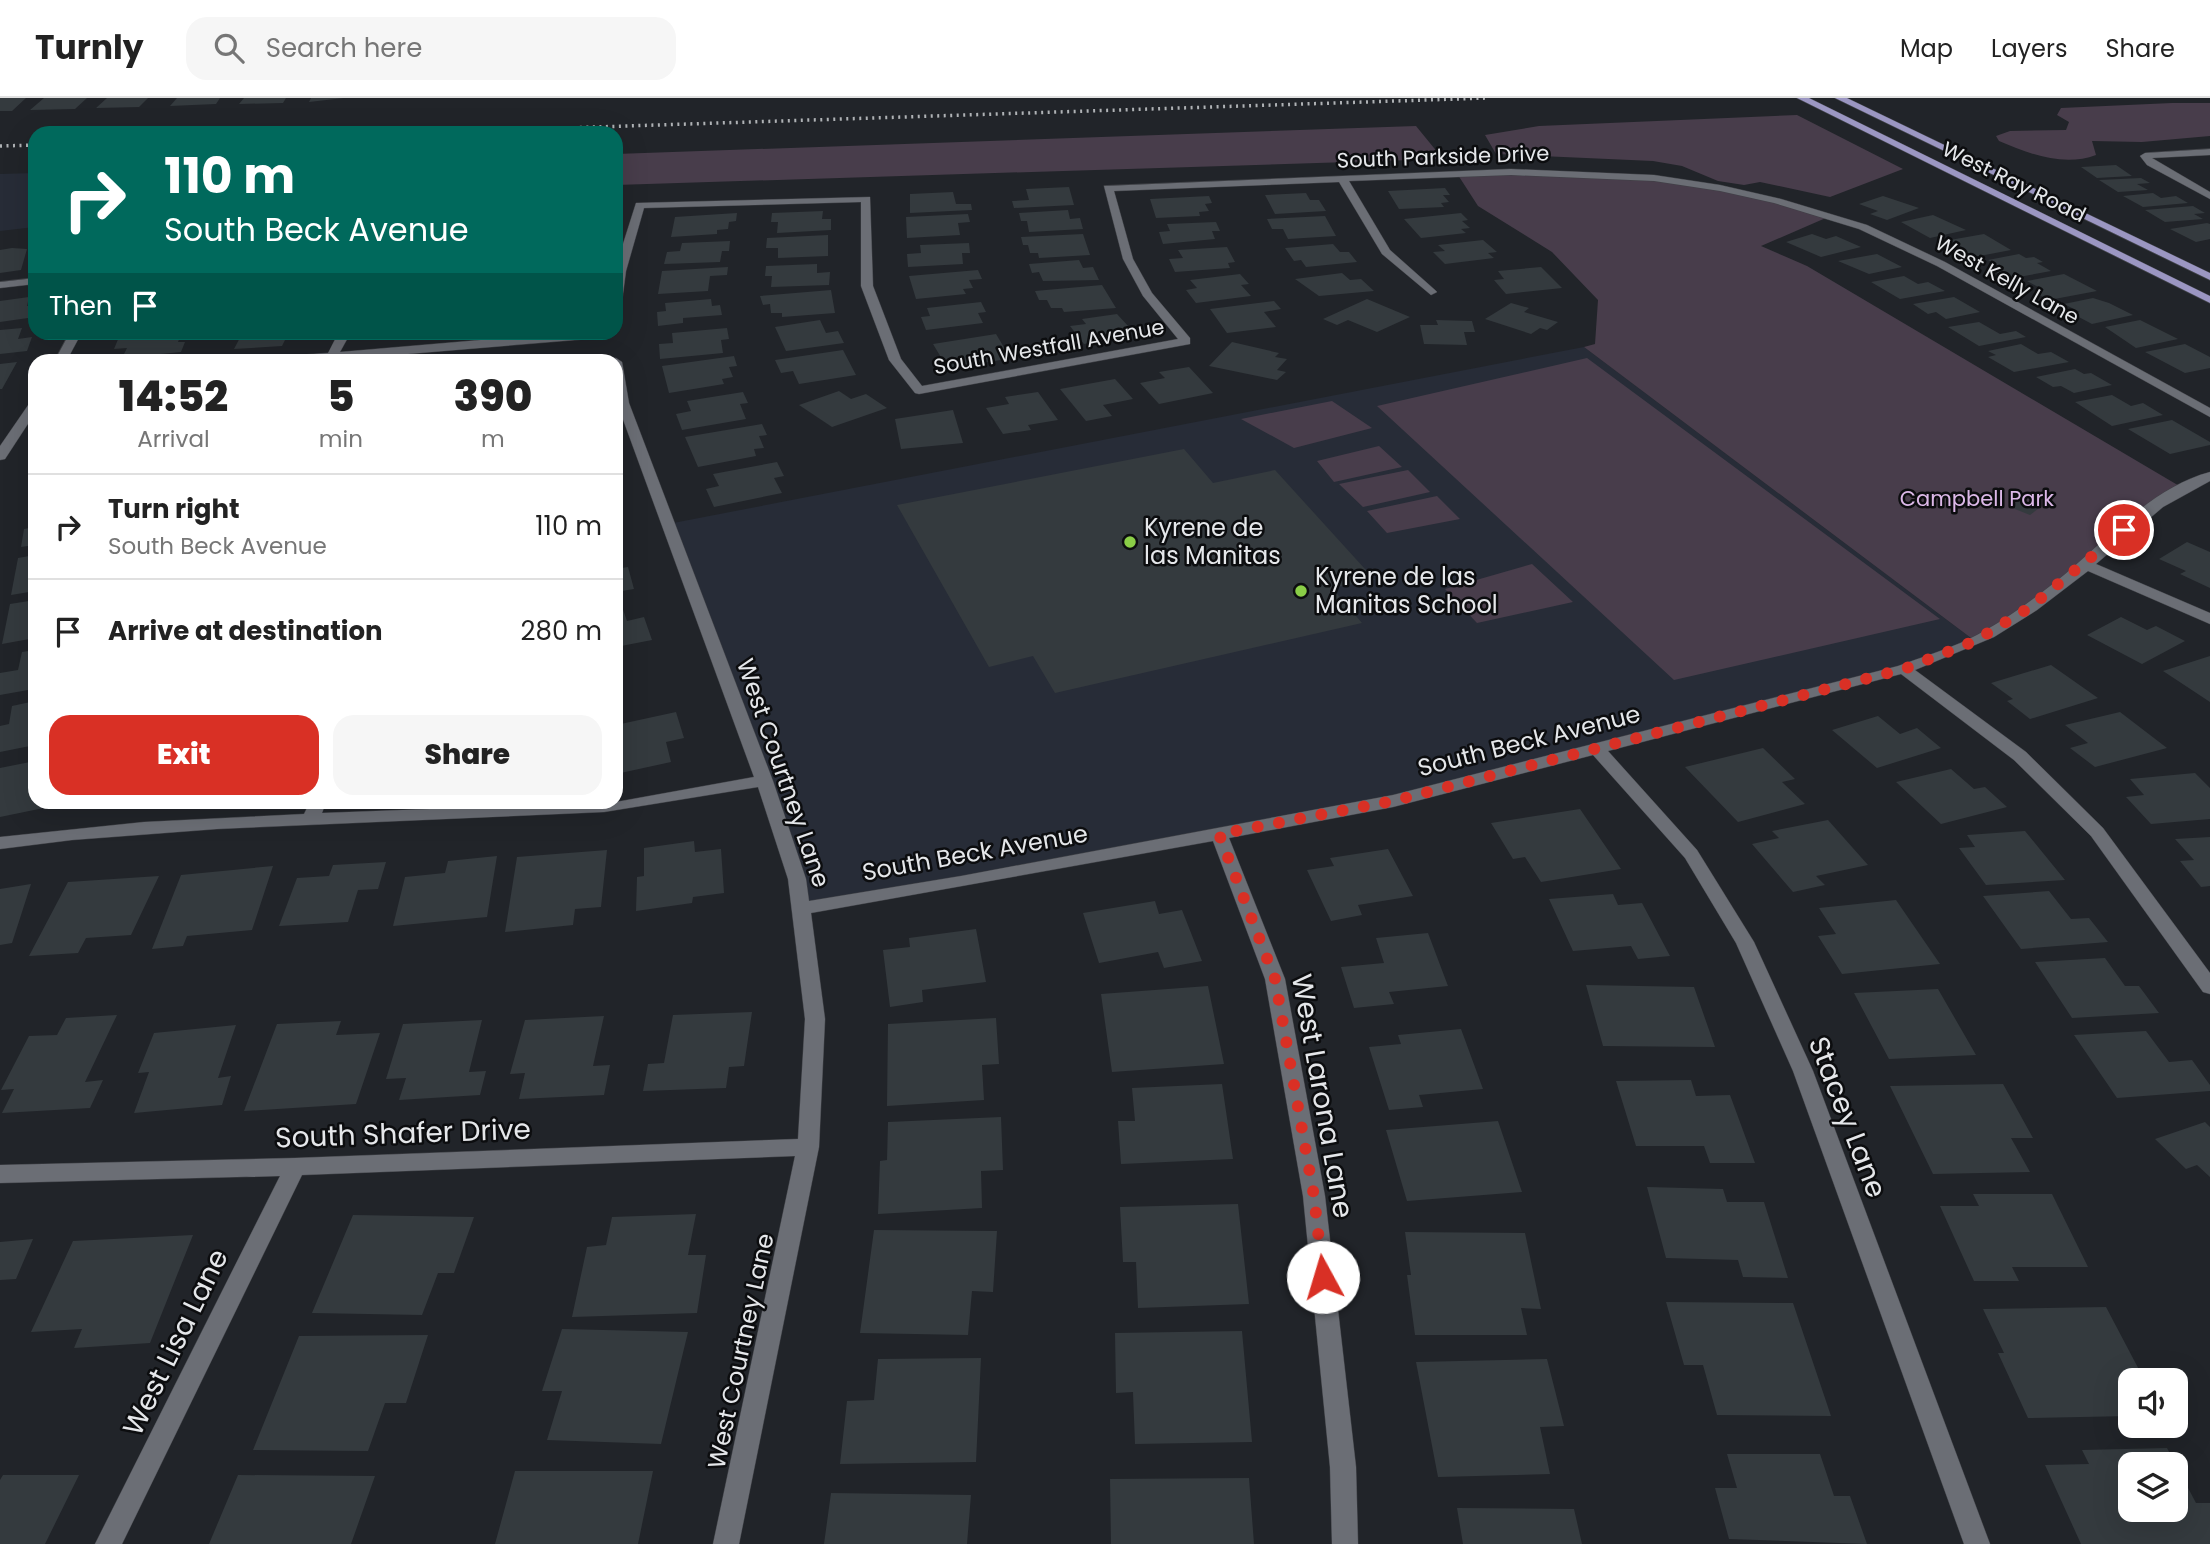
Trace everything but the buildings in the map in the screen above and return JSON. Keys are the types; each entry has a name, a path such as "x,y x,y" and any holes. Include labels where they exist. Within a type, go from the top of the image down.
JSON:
{"main road":[{"name":"West Ray Road","path":"1801,98 2210,300"},
{"name":"West Ray Road","path":"1840,98 2210,277"}],"street":[{"path":"2210,152 2145,156 2150,163 2210,196"},
{"name":"South Parkside Drive","path":"1186,341 1147,294 1128,259 1108,188 1569,173 1654,178 1777,201"},
{"path":"1343,180 1386,252 1431,292"},
{"name":"South Westfall Avenue","path":"623,261 640,205 866,199 867,286 895,360 919,390 1186,341"},
{"name":"West Kelly Lane","path":"1777,201 1863,227 1941,264 2210,413"},
{"path":"0,285 28,282"},
{"path":"384,354 535,340"},
{"name":"West Courtney Lane","path":"623,404 764,781 797,879 816,1019 808,1147 726,1544"},
{"path":"0,456 28,414"},
{"name":"South Beck Avenue","path":"803,908 1393,801 1904,669 1975,641 2029,608 2086,565 2144,513 2181,487 2210,476"},
{"path":"2086,565 2210,618"},
{"path":"1904,669 2020,756 2097,832 2210,987"},
{"name":"Stacey Lane","path":"1597,750 1691,854 1745,942 1802,1071 1977,1544"},
{"path":"623,802 764,781"},
{"path":"0,843 78,832 315,810 450,809"},
{"name":"West Larona Lane","path":"1219,834 1275,979 1314,1196 1343,1467 1345,1544"},
{"name":"South Shafer Drive","path":"0,1174 295,1167 808,1147"},
{"name":"West Lisa Lane","path":"108,1544 295,1167"}],"shaded area":[{"path":"28,173 28,228 0,231 0,174"},
{"name":"Kyrene de las Manitas School","path":"1584,347 1975,641 1904,669 1393,801 803,908 668,524"}],"green space":[{"path":"2210,103 2210,136 2142,142 2092,141 2096,155 2072,160 2034,154 1999,141 1996,136 2010,131 2066,130 2069,122 2057,115 2061,108"},
{"path":"1797,115 1903,169 1830,197 1760,182 1744,185 1718,181 1682,166 1653,161 1496,154 1485,135 1539,126"},
{"path":"1416,126 1443,159 623,185 623,154"},
{"name":"Campbell Park","path":"1511,172 1654,178 1720,188 1828,217 1761,246 1807,266 2181,487 2086,565 1975,641 1584,347 1595,344 1598,300 1552,252 1478,206 1458,175"},
{"path":"1587,358 1940,619 1674,680 1377,406"},
{"path":"1332,401 1372,428 1294,448 1241,419"},
{"path":"1379,446 1402,467 1334,482 1317,461"},
{"path":"1408,470 1430,492 1363,507 1339,484"},
{"path":"1437,496 1460,519 1387,533 1367,511"},
{"path":"1532,564 1573,602 1477,623 1445,589"}],"railway":[{"path":"623,126 1488,98"},
{"path":"0,146 28,145"}],"place":[{"name":"Kyrene de las Manitas","path":"1130,542"},
{"name":"Kyrene de las Manitas School","path":"1301,591"}],"route":[{"path":"1323,1277 1314,1196 1275,979 1219,834 1393,801 1904,669 1975,641 2029,608 2086,565 2124,530"}]}
